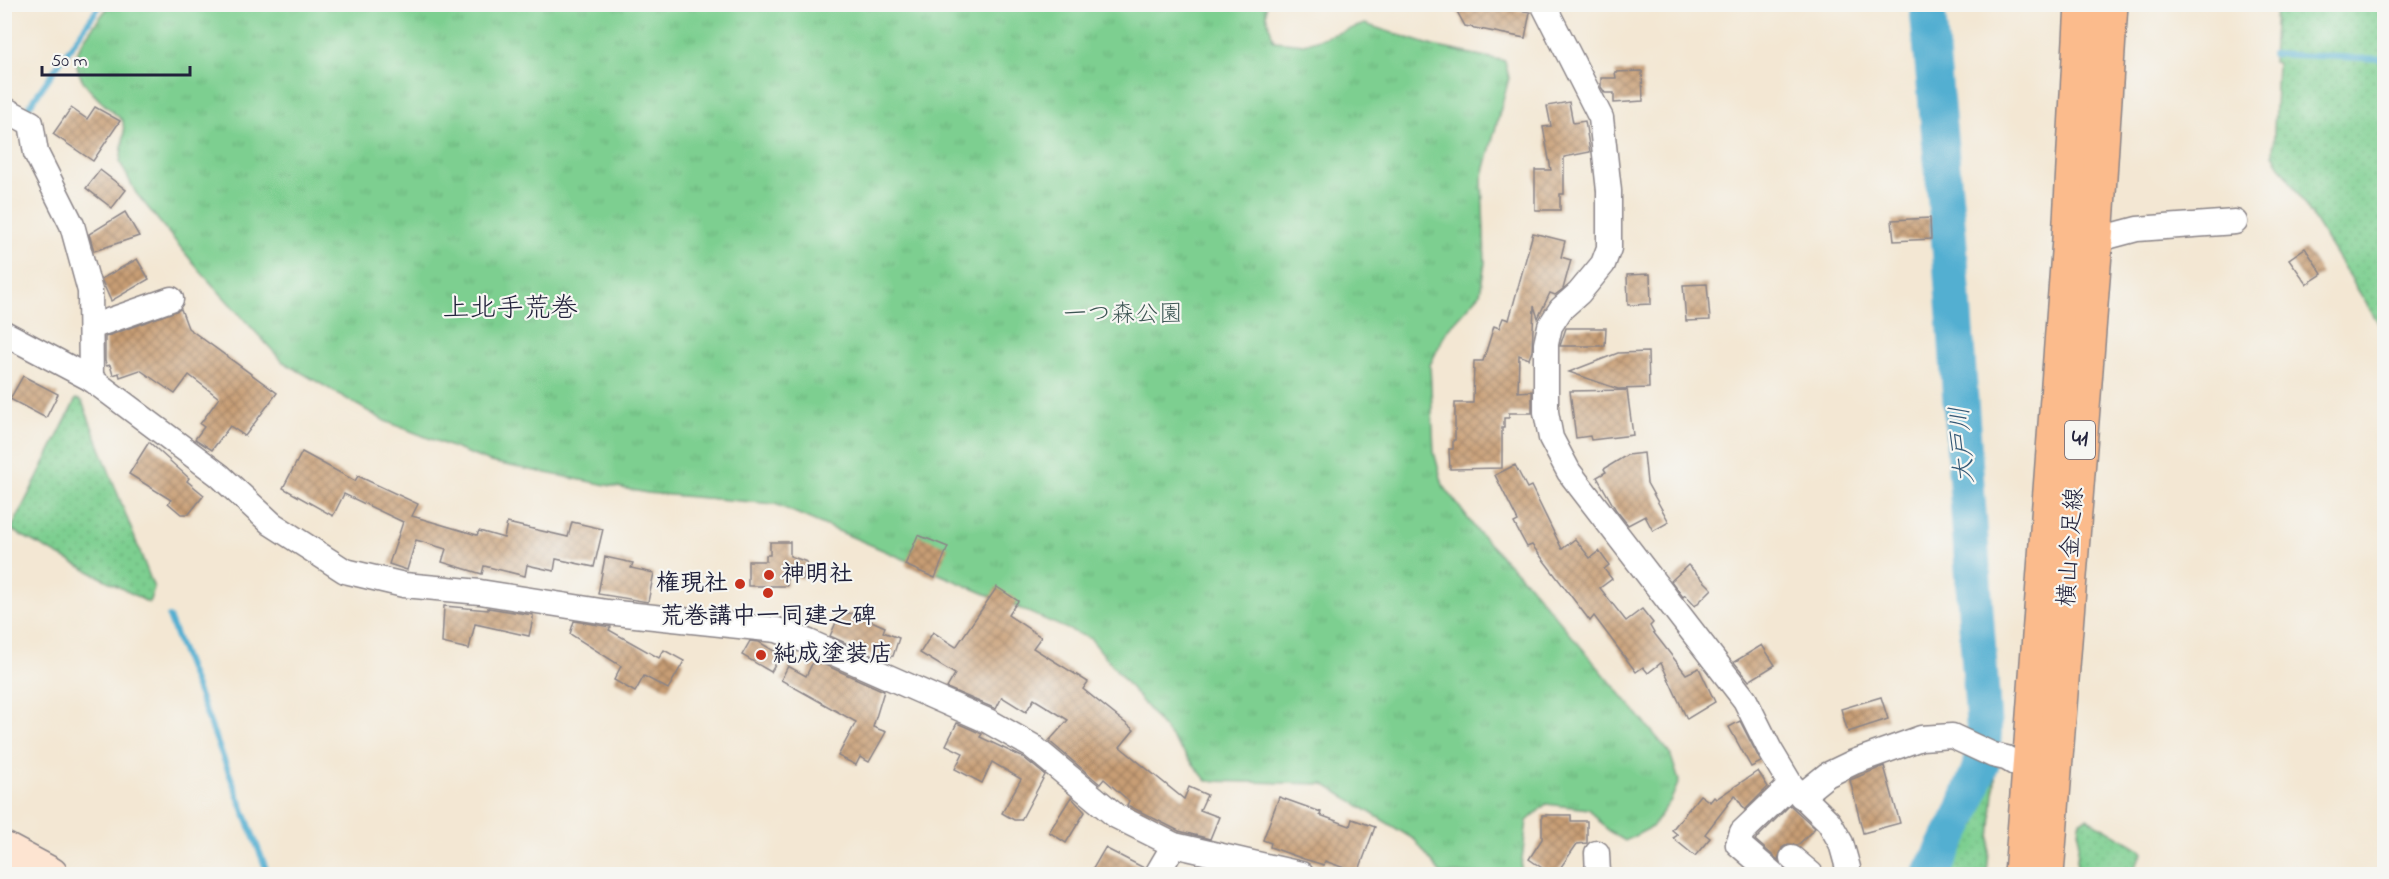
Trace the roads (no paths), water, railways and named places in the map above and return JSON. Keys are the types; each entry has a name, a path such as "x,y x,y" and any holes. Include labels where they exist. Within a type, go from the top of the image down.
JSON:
{"main road":[{"name":"横山金足線","path":"2047,874 2042,779 2082,4"},
{"name":"横山金足線","path":"2021,874 2042,779 2096,240 2111,4"}],"street":[{"path":"1543,4 1601,118 1610,191 1609,248 1603,264 1579,293 1561,309 1550,326 1546,344 1546,412 1551,438 1569,472 1745,700 1770,750 1796,790 1829,822 1840,843 1848,868 1847,874"},
{"path":"4,109 31,123 36,153 72,225 90,291 91,378"},
{"path":"2096,240 2137,229 2235,222"},
{"path":"91,327 171,299"},
{"path":"4,333 91,378 219,475 272,524 345,571 404,585 480,592 607,612 777,630 988,721 1032,746 1116,816 1174,845 1301,874"},
{"path":"1773,874 1738,844 1742,832 1796,790 1854,762 1921,738 1952,736 1993,755 2006,758 2042,779"},
{"path":"1157,874 1174,845"},
{"path":"4,849 51,874"},
{"path":"1792,858 1811,874"}],"waterway":[{"path":"25,112 101,4"},
{"name":"大戸川","path":"1927,4 1949,239 1984,730 1982,762 1961,816 1931,874"},
{"path":"2273,54 2384,59"},
{"path":"169,617 268,874"}],"place":[{"name":"神明社","path":"769,575"},
{"name":"権現社","path":"740,584"},
{"name":"荒巻講中一同建之碑","path":"768,593"},
{"name":"純成塗装店","path":"761,655"}],"district":[{"name":"上北手荒巻","path":"510,309"}],"park label":[{"name":"一つ森公園","path":"1123,315"}]}
